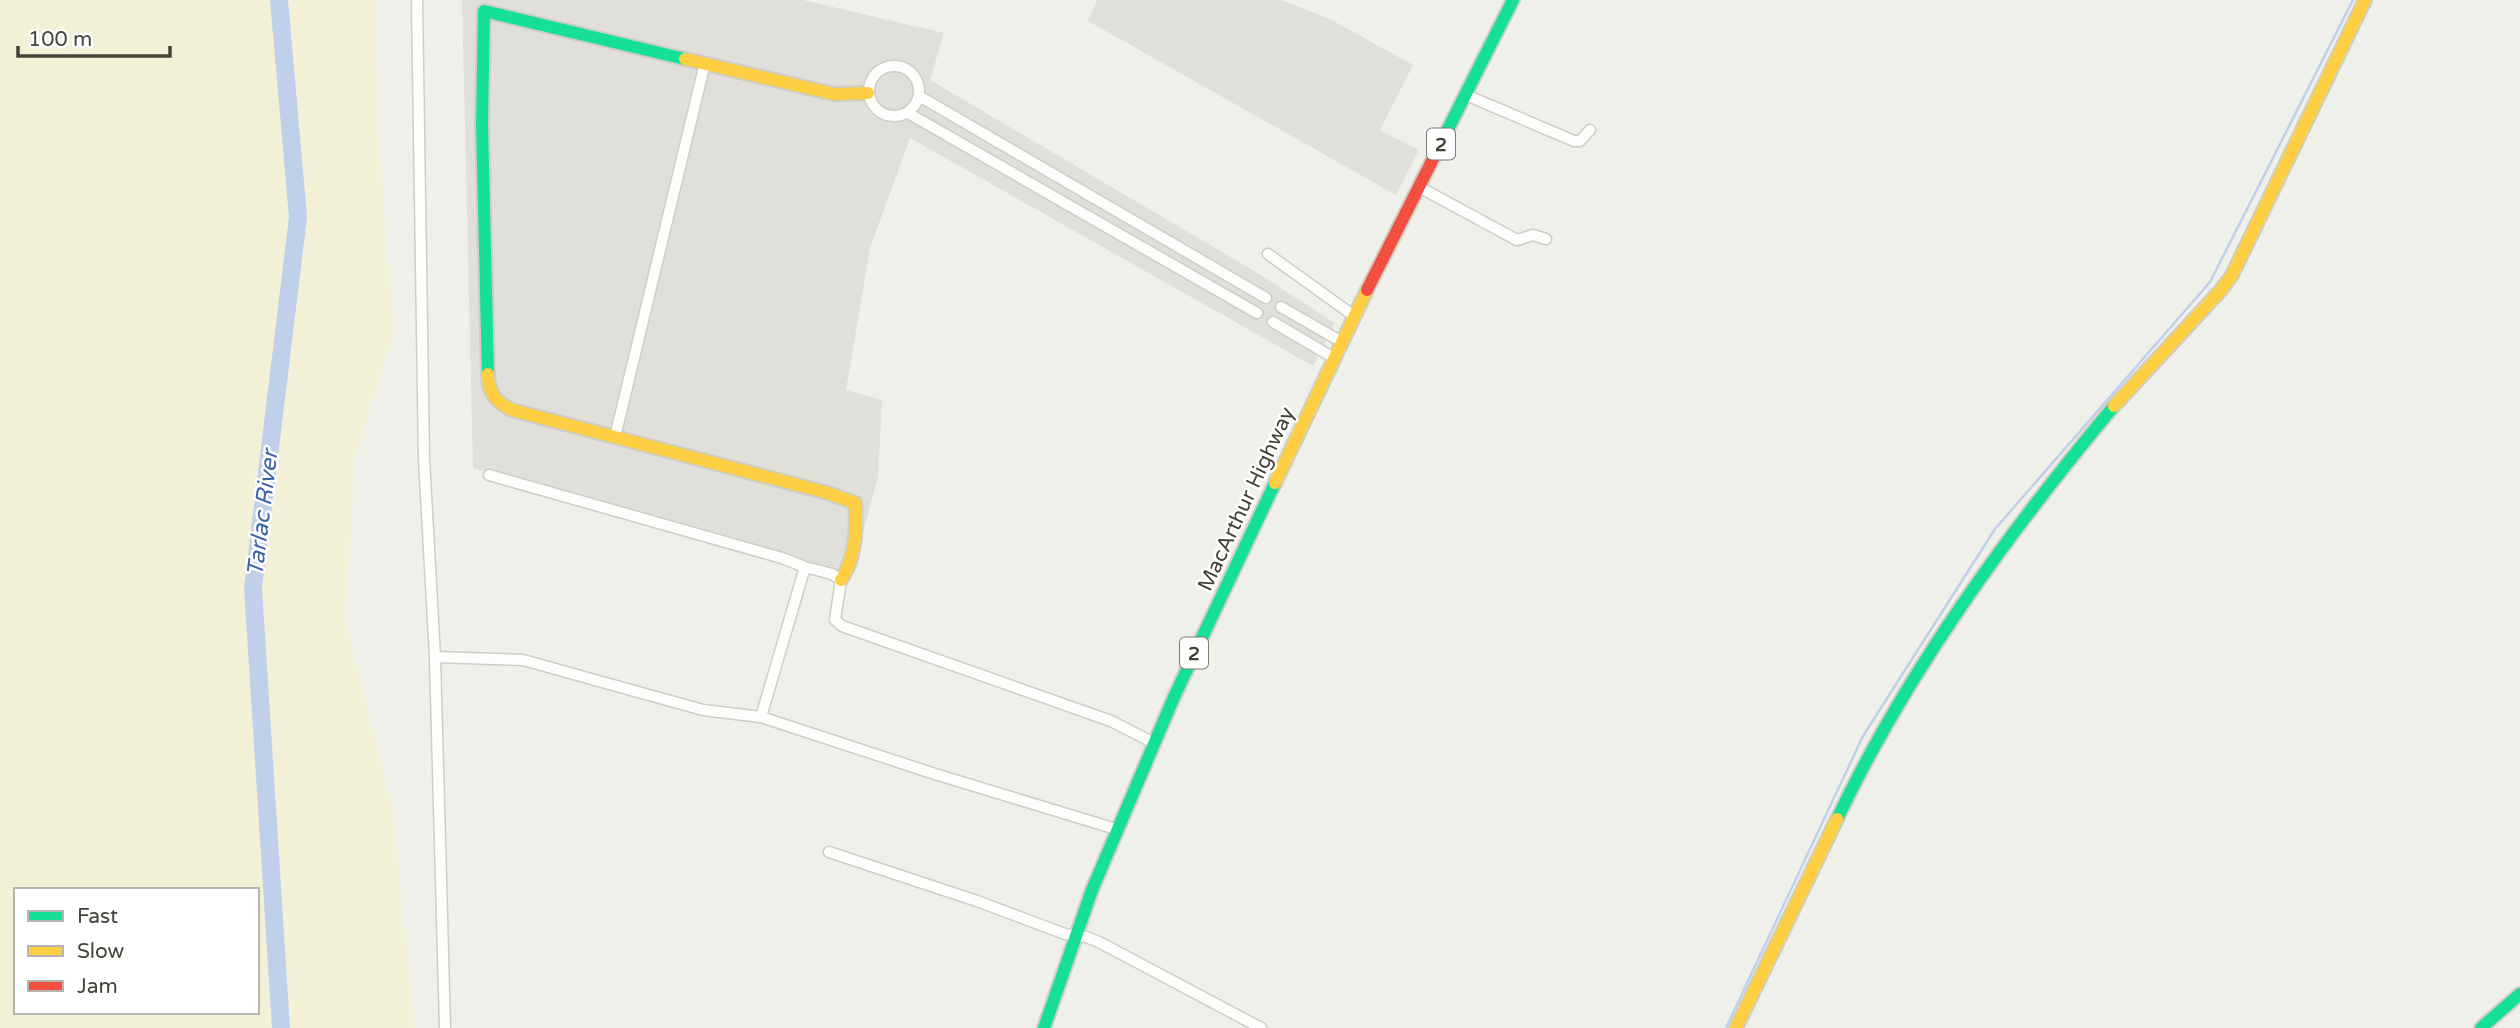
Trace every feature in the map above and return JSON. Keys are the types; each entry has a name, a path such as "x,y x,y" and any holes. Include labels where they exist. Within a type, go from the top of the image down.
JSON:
{"main road":[{"name":"MacArthur Highway","path":"1044,1028 1074,934 1154,743 1354,316 1513,0"},
{"path":"1736,1028 1839,812 1885,724 1995,558 2046,488 2123,396 2207,306 2232,275 2365,0"},
{"path":"841,580 847,574 853,540 855,503 828,493 512,410 496,402 488,384 482,124 484,11 834,94 868,93"},
{"path":"2481,1028 2520,994"}],"street":[{"path":"417,0 424,459 435,657 446,1028"},
{"path":"615,437 705,63"},
{"path":"890,65 904,67 915,75 920,88 919,96 908,113 895,117 882,114 872,105 868,93 869,83 877,71 890,65"},
{"path":"1466,95 1574,141 1580,141 1590,130"},
{"path":"919,96 1266,298"},
{"path":"908,113 1257,313"},
{"path":"1003,167 1013,150"},
{"path":"1419,187 1517,240 1532,235 1546,239"},
{"path":"1086,214 1094,198"},
{"path":"1168,261 1174,244"},
{"path":"1268,254 1354,316"},
{"path":"1281,307 1342,342"},
{"path":"1273,322 1334,358"},
{"path":"489,475 832,574 841,580 835,620 842,626 1111,721 1154,743"},
{"path":"761,717 805,567"},
{"path":"435,657 523,660 703,710 761,717 1116,829"},
{"path":"829,852 978,901 1065,934 1099,942 1261,1028"}],"shaded area":[{"path":"462,0 803,0 944,33 930,80 1256,272 1335,323 1313,366 910,138 870,248 846,390 882,400 878,477 851,576 473,468"},
{"path":"1097,0 1281,0 1330,19 1413,65 1380,130 1419,150 1396,195 1088,21"}],"sand":[{"path":"0,0 375,0 378,129 394,333 356,455 345,620 393,809 415,1028 0,1028"}],"waterway":[{"name":"Tarlac River","path":"279,0 298,217 253,588 281,1028"},
{"path":"1726,1028 1863,736 1995,529 2210,282 2353,0"}],"traffic: fast":[{"path":"1439,147 1513,0"},
{"path":"488,374 482,124 484,11 685,59"},
{"path":"1837,819 1895,709 1928,656 2036,503 2114,406"},
{"path":"1044,1028 1092,890 1174,697 1275,483"},
{"path":"2481,1028 2520,994"}],"traffic: slow":[{"path":"2114,406 2232,275 2365,0"},
{"path":"685,59 834,94 868,93"},
{"path":"1275,483 1367,290"},
{"path":"488,374 489,387 494,396 512,410 828,493 855,503 854,543 841,580"},
{"path":"1736,1028 1837,819"}],"traffic: jam":[{"path":"1367,290 1439,147"}]}
